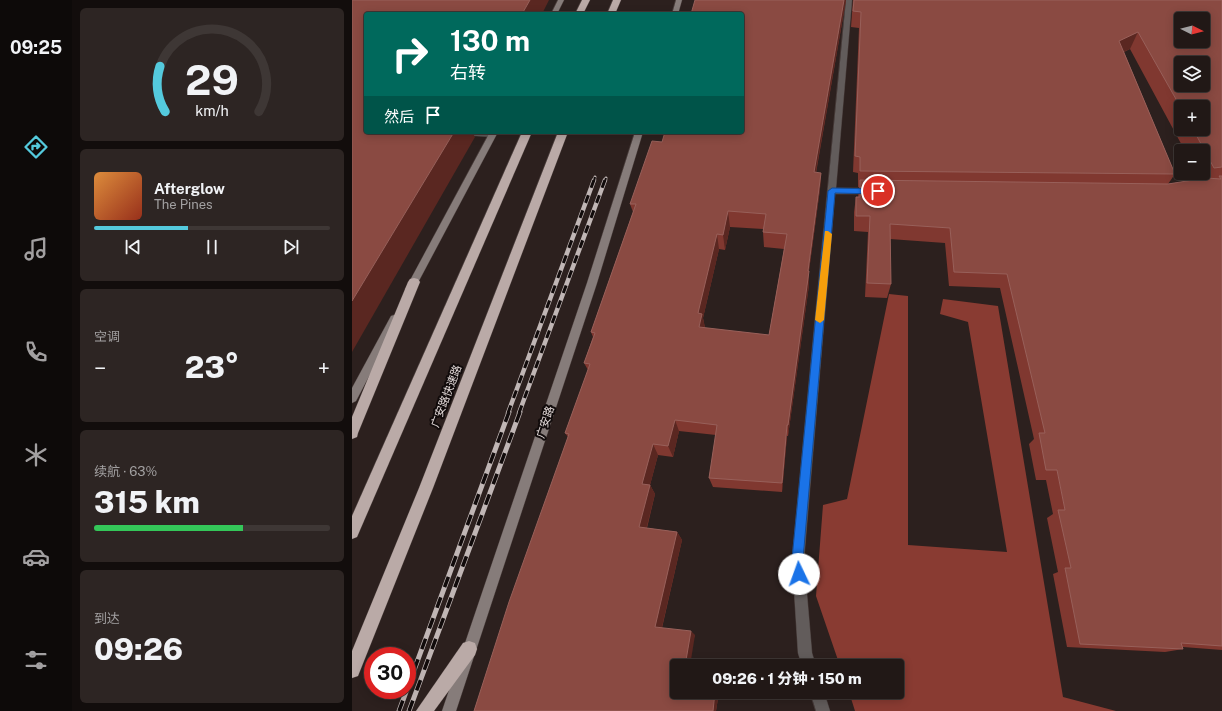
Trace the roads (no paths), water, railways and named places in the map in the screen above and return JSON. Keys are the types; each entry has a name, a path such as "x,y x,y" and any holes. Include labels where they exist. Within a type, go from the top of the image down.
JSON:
{"highway":[{"path":"580,12 586,0"},
{"path":"612,12 617,0"},
{"path":"352,532 375,483 526,134"},
{"name":"广安路快速路","path":"352,670 426,488 562,134"},
{"path":"352,433 414,282"},
{"path":"424,711 469,650"}],"main road":[{"path":"555,12 561,0"},
{"path":"676,12 680,0"},
{"path":"352,398 492,134"},
{"name":"广安路","path":"449,711 592,283 638,134"}],"street":[{"path":"807,659 805,653 798,559 849,0"},
{"path":"832,191 879,191"},
{"path":"819,699 823,711"}],"railway":[{"path":"594,181 595,177"},
{"path":"508,413 594,180"},
{"path":"519,413 605,180"},
{"path":"399,711 509,412"},
{"path":"409,711 520,412"}]}
